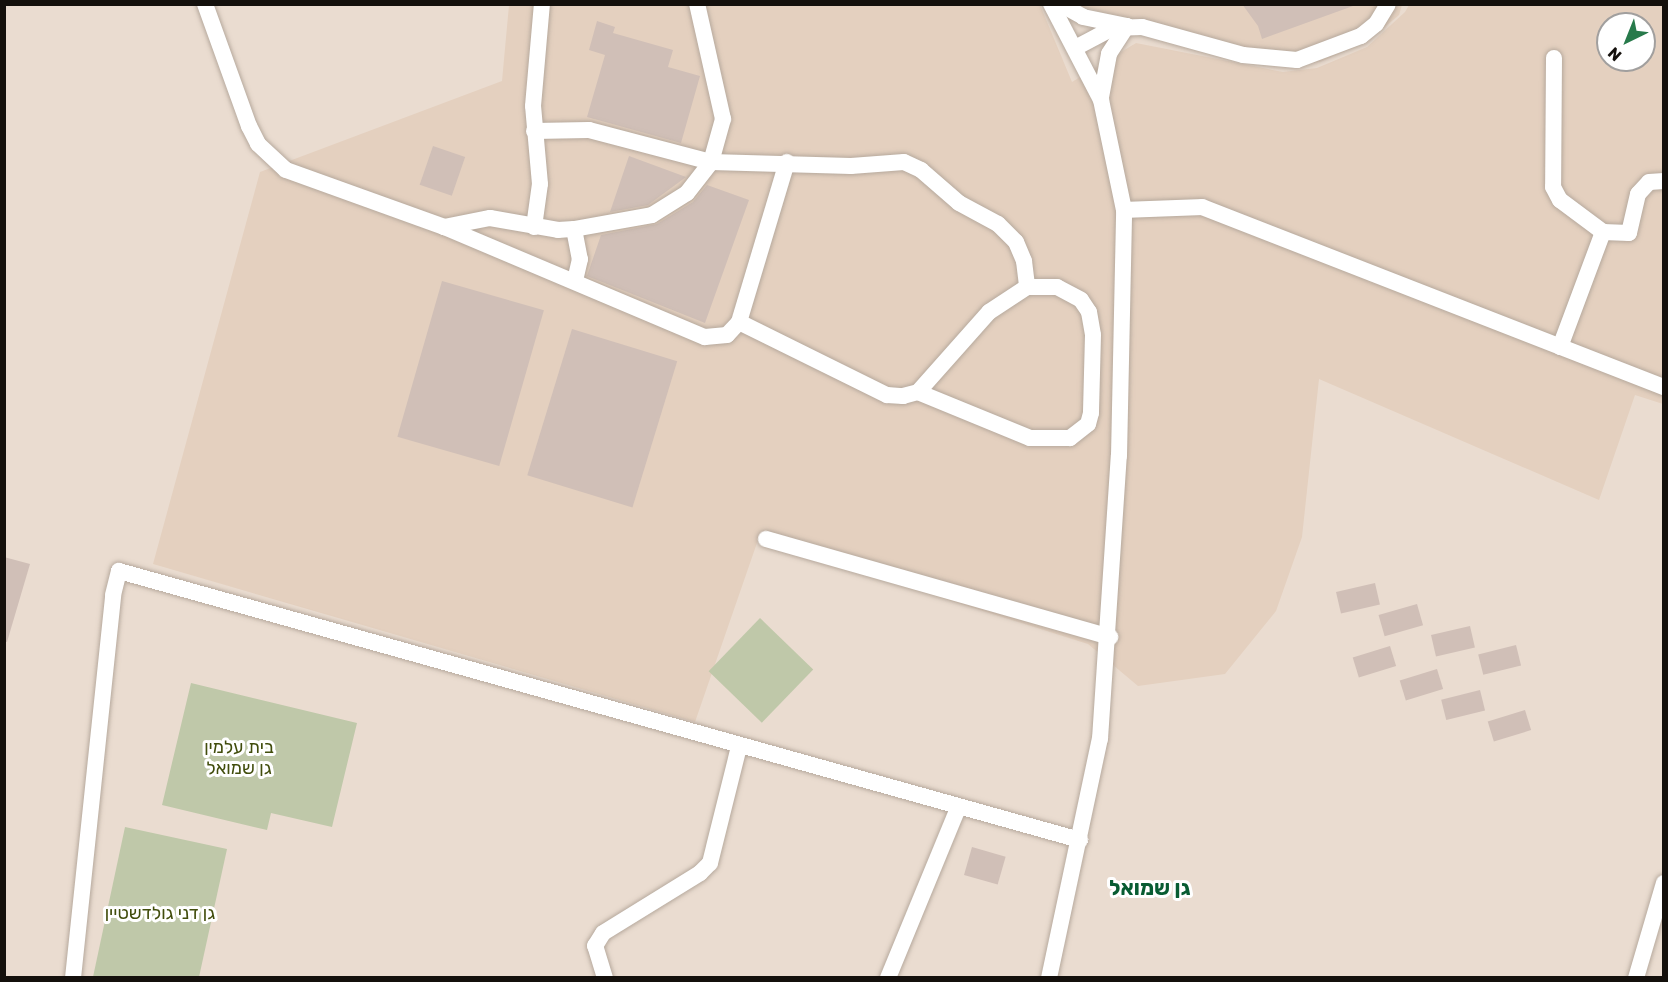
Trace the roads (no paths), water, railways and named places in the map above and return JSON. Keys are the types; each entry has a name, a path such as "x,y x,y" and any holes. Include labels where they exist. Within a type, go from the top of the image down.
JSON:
{"street":[{"path":"206,4 249,126 269,155 302,177 444,227 705,337 727,335 739,322 787,162"},
{"path":"534,227 540,184 534,131 542,4"},
{"path":"444,227 489,218 534,227 574,229 664,210 687,193 711,162 723,119 698,4"},
{"path":"1049,978 1096,766 1110,637 1119,456 1124,210 1101,100 1077,47 1052,4"},
{"path":"1060,4 1083,16 1143,27 1243,55 1297,60 1361,36 1376,24 1388,4"},
{"path":"1077,47 1099,33 1128,26"},
{"path":"1101,100 1109,54 1128,26"},
{"path":"1554,58 1553,187 1560,200 1604,232 1629,233 1638,194 1649,182 1664,181"},
{"path":"534,131 589,130 711,162 787,162 851,166 904,162 921,170 959,203 998,224 1016,242 1024,261 1027,287"},
{"path":"1124,210 1202,207 1664,387"},
{"path":"574,229 580,259 575,281"},
{"path":"1560,347 1604,232"},
{"path":"739,322 887,395 918,392 1030,438 1053,440 1079,432 1091,413 1093,335 1089,312 1081,300 1057,287 1027,287 989,312 918,392"},
{"path":"766,539 1110,637"},
{"path":"73,978 113,595 119,571 740,747 1080,840"},
{"path":"605,978 595,946 603,933 700,873 710,863 740,747"},
{"path":"888,978 958,808"},
{"path":"1636,978 1664,884"}],"district":[{"name":"גן שמואל","path":"1150,888"}],"park label":[{"name":"בית עלמין גן שמואל","path":"239,758"},
{"name":"גן דני גולדשטיין","path":"160,913"}]}
